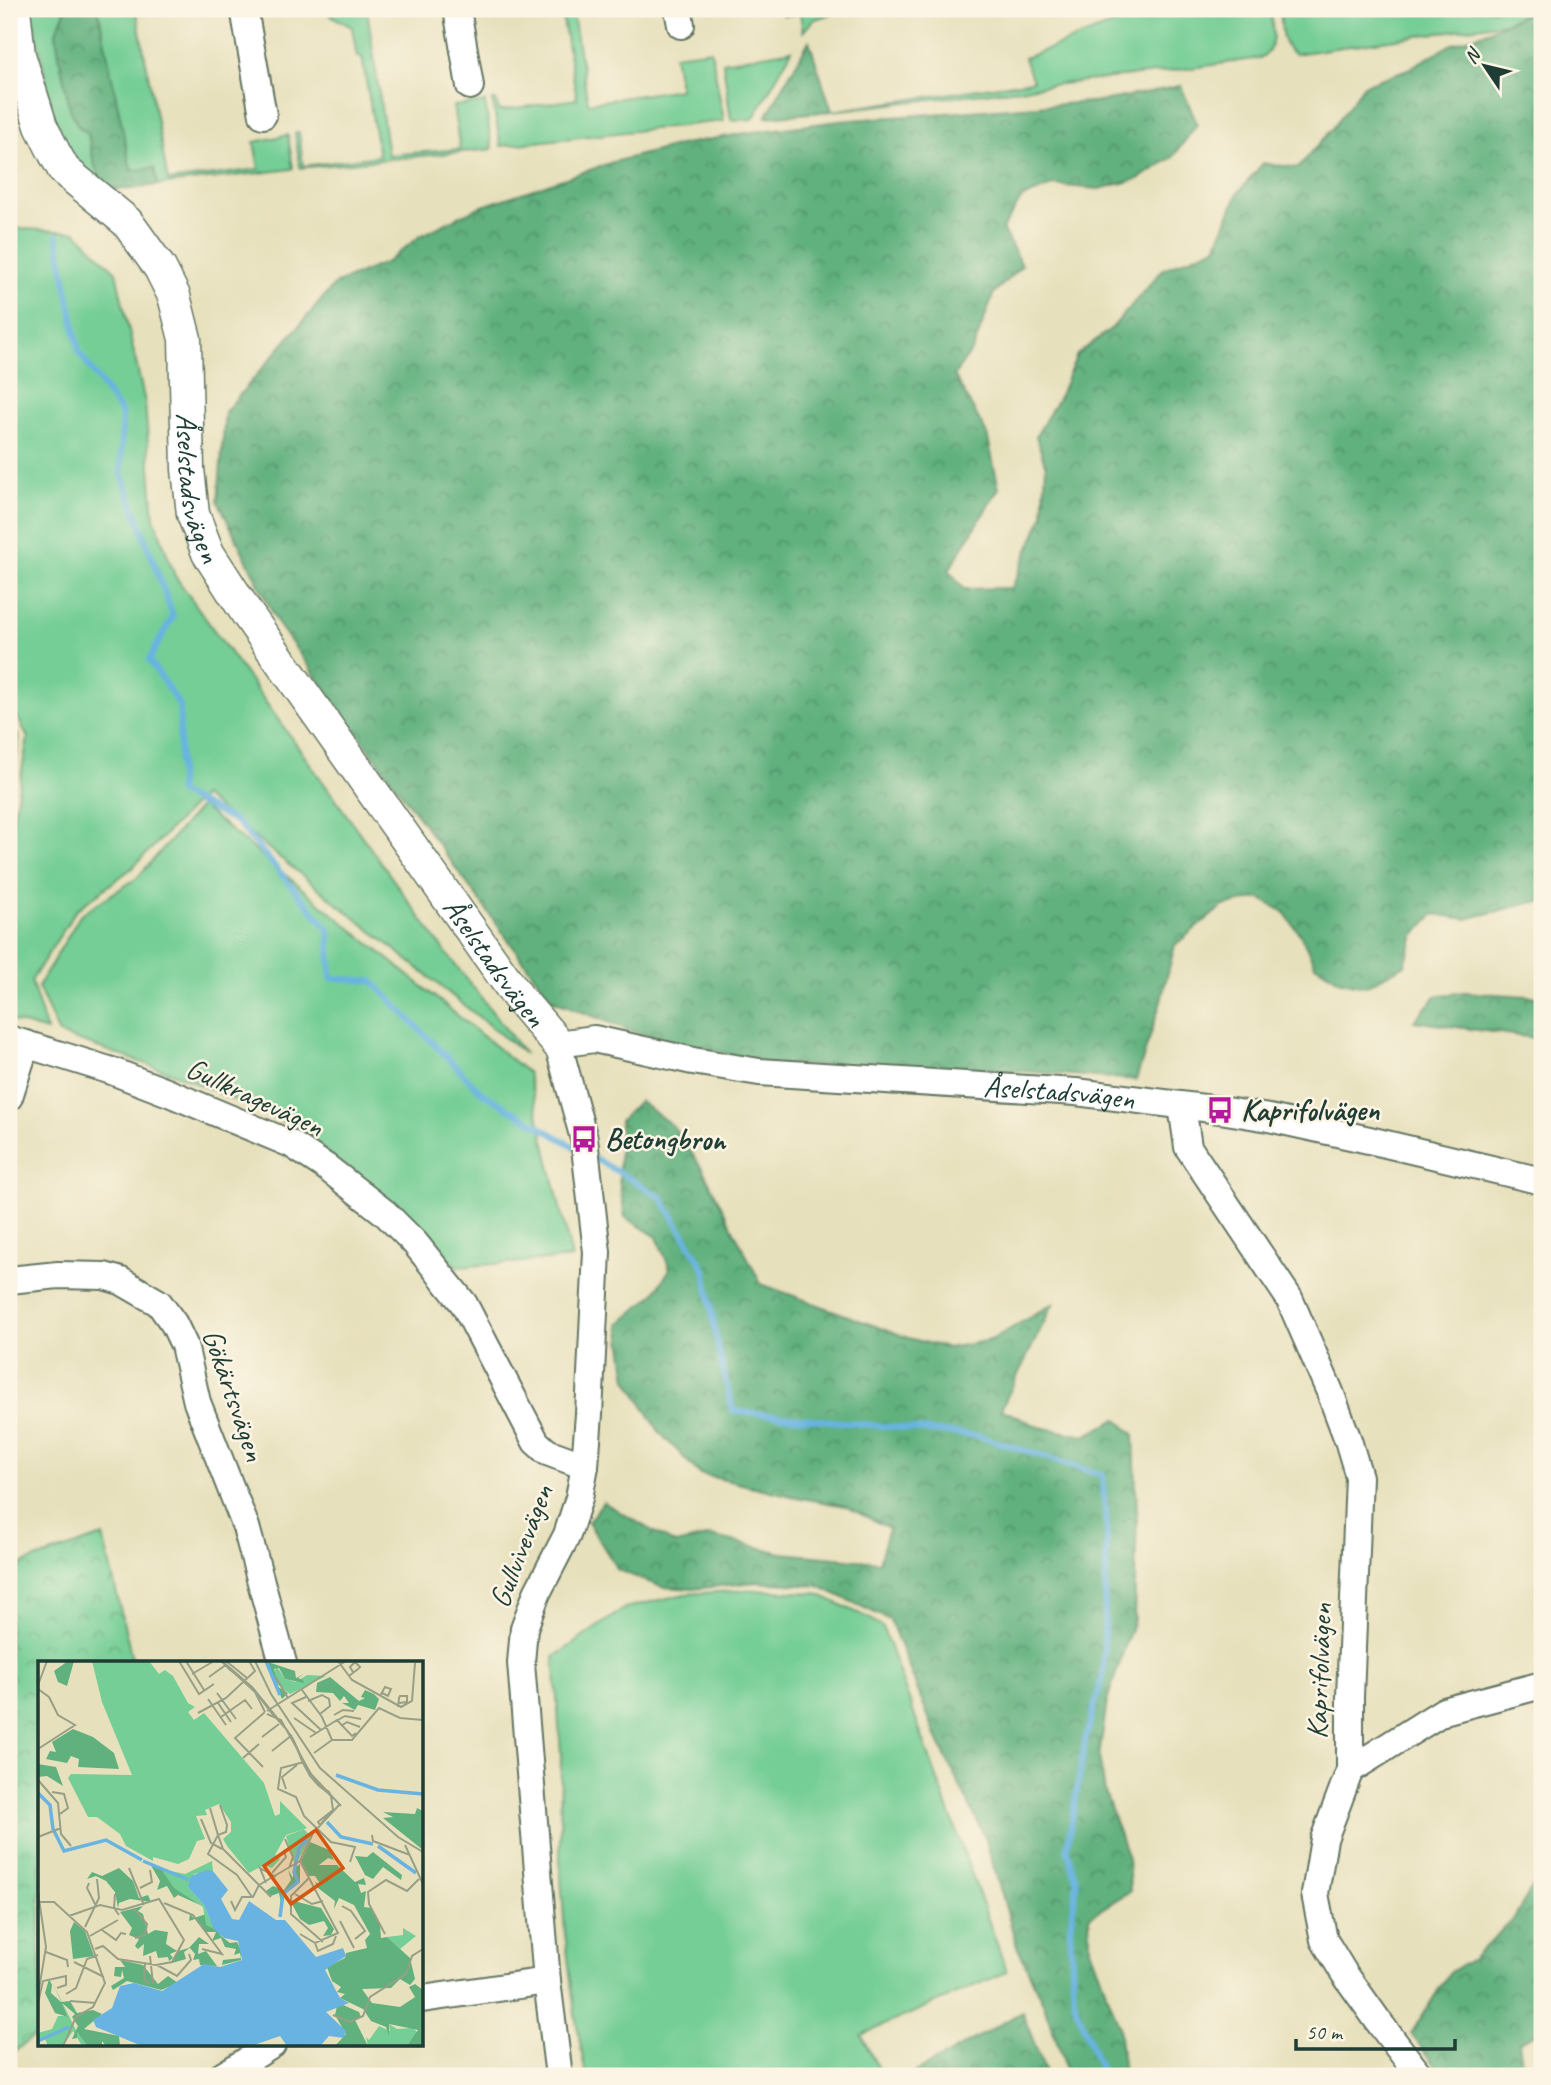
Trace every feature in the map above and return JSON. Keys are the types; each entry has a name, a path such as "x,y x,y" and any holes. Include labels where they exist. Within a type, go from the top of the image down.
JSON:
{"street":[{"name":"Åselstadsvägen","path":"15,9 19,55 41,126 59,161 64,170 127,222 160,268 174,296 185,339 188,469 193,514 208,553 248,615 518,997 558,1044 594,1039 693,1061 759,1072 1076,1092 1269,1118 1542,1181"},
{"path":"244,9 263,115"},
{"path":"457,9 470,86"},
{"path":"9,1097 17,1042"},
{"name":"Gullkragevägen","path":"17,1042 112,1071 169,1093 291,1144 326,1167 395,1223 415,1243 464,1304 536,1442 547,1452 584,1466"},
{"name":"Gullvivevägen","path":"558,1044 584,1139 597,1252 584,1466 579,1498 567,1535 537,1593 524,1628 522,1651 547,1981 559,2076"},
{"name":"Kaprifolvägen","path":"1182,1106 1188,1147 1289,1298 1349,1440 1359,1477 1350,1697 1350,1770 1324,1839 1315,1894 1324,1940 1344,1973 1420,2076"},
{"name":"Gökärtsvägen","path":"9,1280 58,1275 104,1276 121,1280 159,1303 167,1313 184,1345 197,1402 246,1527 282,1661"},
{"path":"1350,1770 1444,1711 1542,1685"},
{"path":"424,1999 547,1981"},
{"path":"1396,2044 1397,2076"},
{"path":"222,2076 270,2046"}],"green space":[{"path":"31,9 63,9 65,12 56,32 70,109 78,126 88,133 99,175 120,190 109,190 79,166 64,140 53,113"},
{"path":"63,9 98,9 131,171 154,168 158,185 118,189 110,187 99,175 88,133 78,126 70,109 56,32 65,12"},
{"path":"98,9 136,9 168,181 259,169 254,142 288,135 293,169 158,185 154,168 131,172"},
{"path":"329,9 367,9 388,155 460,149 453,106 485,102 492,149 300,168 295,133 299,132 303,166 379,156 362,57 357,57 352,27 330,15"},
{"path":"561,9 572,9 588,103 680,89 674,55 711,50 724,121 501,146 492,100 496,100 499,111 577,99"},
{"path":"782,9 845,9 813,20 803,32 800,13 784,16"},
{"path":"1173,9 1270,9 1273,30 1270,49 1260,58 1171,71 832,111 1033,81 1024,58 1146,12"},
{"path":"1280,9 1537,9 1504,23 1295,54 1286,46 1284,40"},
{"path":"1542,9 1542,902 1466,919 1434,914 1414,935 1405,965 1366,986 1341,981 1315,965 1301,936 1284,912 1259,898 1223,906 1175,945 1159,1008 1136,1080 969,1067 775,1065 631,1031 552,1000 278,624 218,501 225,412 335,284 387,262 420,236 477,208 613,162 684,144 746,133 839,121 1103,101 1181,86 1197,124 1173,157 1138,179 1099,189 1054,185 1022,198 1002,229 1022,265 994,293 973,349 954,375 987,434 999,488 949,570 964,589 1012,588 1043,515 1046,467 1036,436 1060,395 1077,355 1113,327 1163,269 1216,247 1238,193 1263,163 1298,168 1332,129 1364,85 1408,69 1450,45"},
{"path":"809,41 832,111 766,117"},
{"path":"792,50 753,119 731,120 723,62"},
{"path":"9,228 76,232 116,272 145,403 154,518 175,576 438,942 525,1054 203,796 132,868 76,910 31,981 47,1031 9,1020 9,840 28,738 9,700"},
{"path":"9,719 19,739 9,798"},
{"path":"201,806 528,1073 572,1258 457,1267 379,1194 294,1126 178,1075 59,1034 38,987 81,914 137,878"},
{"path":"1463,992 1542,997 1542,1039 1414,1021 1436,996"},
{"path":"639,1101 673,1126 703,1170 761,1284 908,1338 948,1348 991,1340 1053,1304 1001,1409 1039,1427 1085,1436 1117,1419 1134,1435 1137,1514 1134,1619 1107,1701 1099,1757 1105,1792 1128,1859 1130,1891 1089,1917 1090,1948 1119,2026 1123,2067 1130,2076 1066,2076 1063,2058 1043,2003 1017,1946 985,1837 938,1741 890,1620 819,1586 757,1582 693,1589 662,1587 618,1570 588,1522 603,1502 675,1544 711,1536 782,1553 879,1562 889,1528 845,1506 700,1474 660,1433 627,1379 619,1324 653,1295 670,1269 657,1237 625,1217 619,1180 620,1121"},
{"path":"103,1536 133,1661 38,1661 38,2033 9,2055 9,1568"},
{"path":"751,1590 816,1593 871,1619 883,1628 1007,1972 861,2035 881,2074 876,2076 586,2076 565,1933 560,1863 561,1754 554,1657 625,1608 685,1594"},
{"path":"1542,1882 1542,2031 1519,2042 1524,2076 1443,2076 1411,2034 1449,1973 1473,1959 1514,1918 1533,1886"},
{"path":"1022,2012 1047,2076 909,2076"}],"waterway":[{"path":"57,236 79,352 122,414 121,472 173,616 149,660 180,706 179,793 237,822 329,930 331,978 372,981 482,1093 578,1149"},
{"path":"594,1158 661,1197 705,1270 718,1349 733,1411 979,1436 1102,1475 1107,1532 1103,1675 1086,1737 1067,1849 1077,1882 1070,1928 1074,2002 1103,2076"}],"place":[{"name":"Kaprifolvägen","path":"1220,1110"},
{"name":"Betongbron","path":"584,1139"}]}
